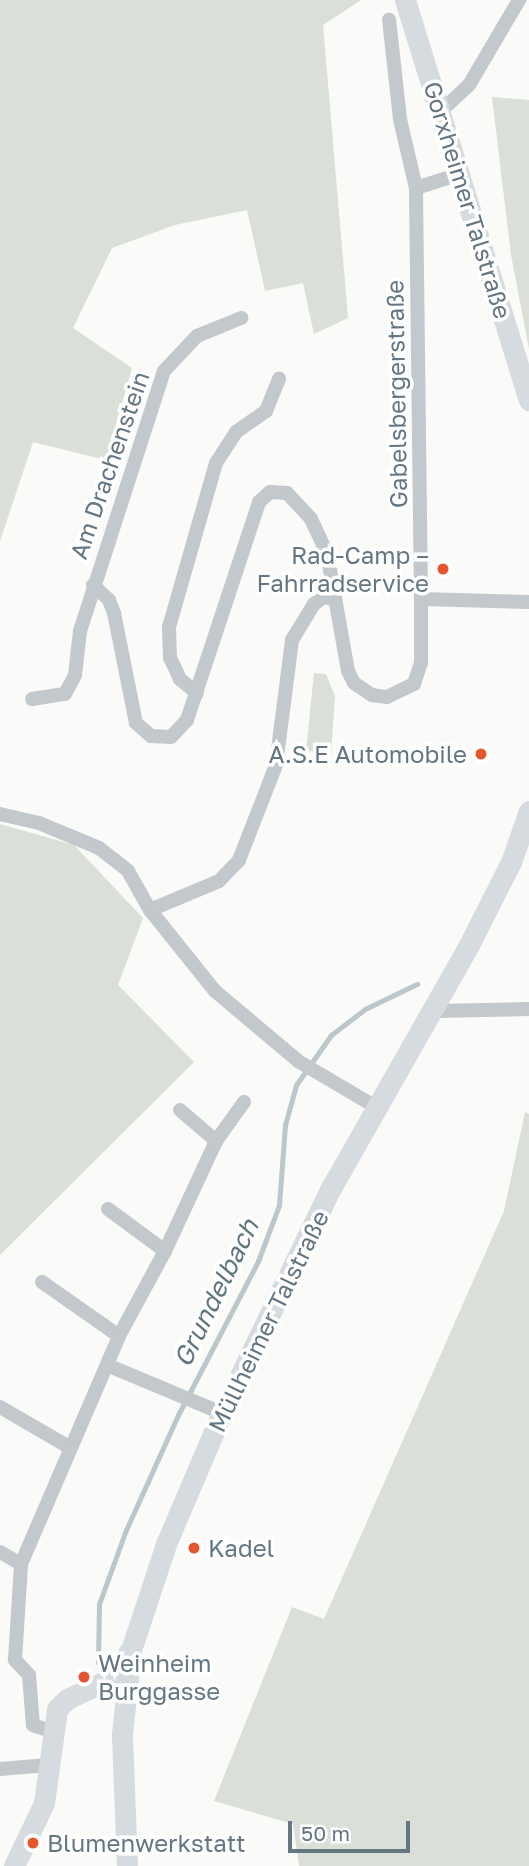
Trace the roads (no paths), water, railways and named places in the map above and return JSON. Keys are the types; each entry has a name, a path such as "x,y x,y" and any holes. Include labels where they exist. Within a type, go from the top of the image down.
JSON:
{"main road":[{"name":"Gorxheimer Talstraße","path":"405,0 529,400"},
{"name":"Müllheimer Talstraße","path":"127,1866 122,1734 131,1650 166,1544 222,1413 376,1107 433,1010 511,862 529,811"},
{"path":"14,1866 38,1818 51,1731 62,1704 100,1685 119,1670 131,1650"},
{"path":"100,1685 126,1703"}],"street":[{"path":"441,111 468,85 519,0"},
{"name":"Gabelsbergerstraße","path":"389,20 400,119 416,188 421,599 418,675 398,695"},
{"path":"416,188 460,174"},
{"name":"Am Drachenstein","path":"33,699 65,694 75,675 80,631 93,585 164,371 197,336 241,318"},
{"path":"197,693 180,679 170,658 169,628 216,463 236,432 266,411 279,378"},
{"name":"Am Drachenstein","path":"93,585 109,600 114,613 136,723 151,736 171,737 187,720 264,496 287,493 311,519 327,553 354,683 372,695 398,695"},
{"path":"150,910 219,881 239,860 276,765 292,640 314,604 324,597 335,599"},
{"path":"421,599 529,602"},
{"path":"0,814 40,823 99,848 128,871 150,910 215,991 298,1061 376,1107"},
{"path":"433,1010 529,1009"},
{"path":"15,1661 21,1564 69,1447 119,1336 166,1251 215,1141 244,1102"},
{"path":"180,1111 215,1141"},
{"path":"108,1209 166,1251"},
{"path":"42,1282 119,1336"},
{"path":"107,1365 222,1413"},
{"path":"0,1406 69,1447"},
{"path":"0,1552 21,1564"},
{"path":"0,1661 15,1661 29,1675 33,1725 51,1731"},
{"path":"0,1769 48,1765"}],"waterway":[{"name":"Grundelbach","path":"98,1662 99,1604 126,1530 178,1415 258,1261 279,1205 285,1125 296,1085 331,1035 365,1009 417,984"}],"place":[{"name":"Rad-Camp – Fahrradservice","path":"443,569"},
{"name":"A.S.E Automobile","path":"481,754"},
{"name":"Kadel","path":"194,1548"},
{"name":"Weinheim Burggasse","path":"84,1677"},
{"name":"Blumenwerkstatt","path":"33,1843"}]}
